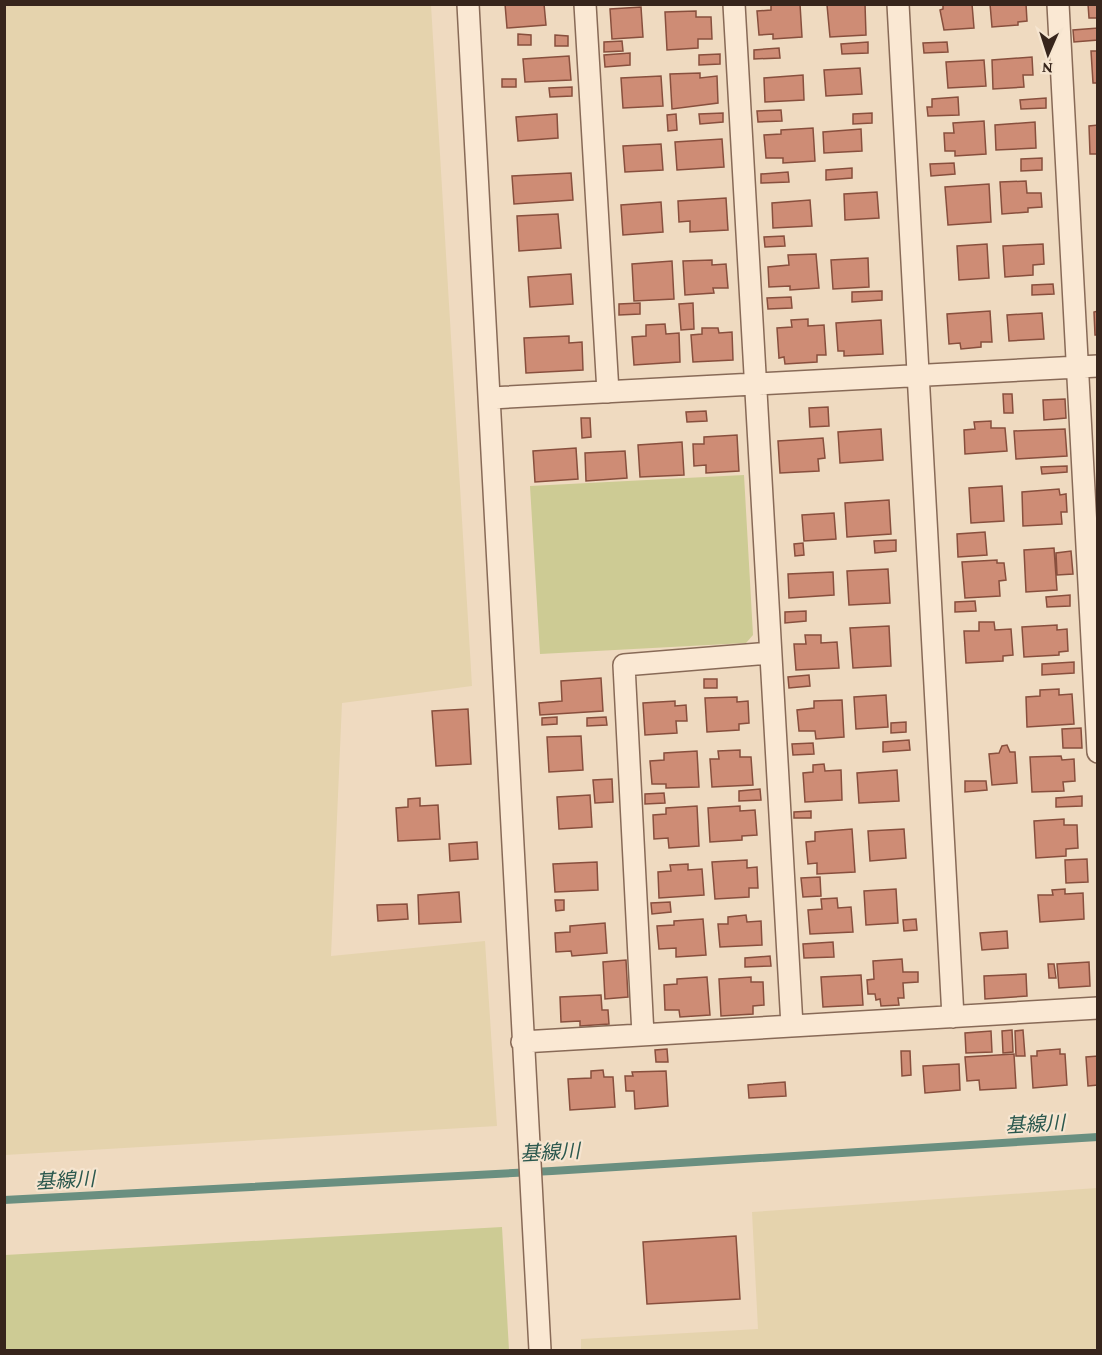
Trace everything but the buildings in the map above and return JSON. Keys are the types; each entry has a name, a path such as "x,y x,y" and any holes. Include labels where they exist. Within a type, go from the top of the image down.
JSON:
{"street":[{"path":"468,4 491,398 522,1042 540,1350"},
{"path":"585,4 608,392"},
{"path":"734,4 792,1026"},
{"path":"897,4 953,1017"},
{"path":"1058,4 1087,367 1098,752"},
{"path":"491,398 1087,367"},
{"path":"644,1035 624,665 771,653"},
{"path":"522,1042 1098,1008"}],"shaded area":[{"path":"5,4 431,5 472,686 342,703 331,956 485,941 497,1126 5,1155"},
{"path":"744,475 753,635 746,643 540,654 530,486"},
{"path":"1097,1188 1097,1350 581,1350 581,1339 758,1329 752,1212"},
{"path":"502,1227 509,1350 5,1350 5,1255"}],"waterway":[{"name":"基線川","path":"4,1200 552,1171 1098,1137"}]}
